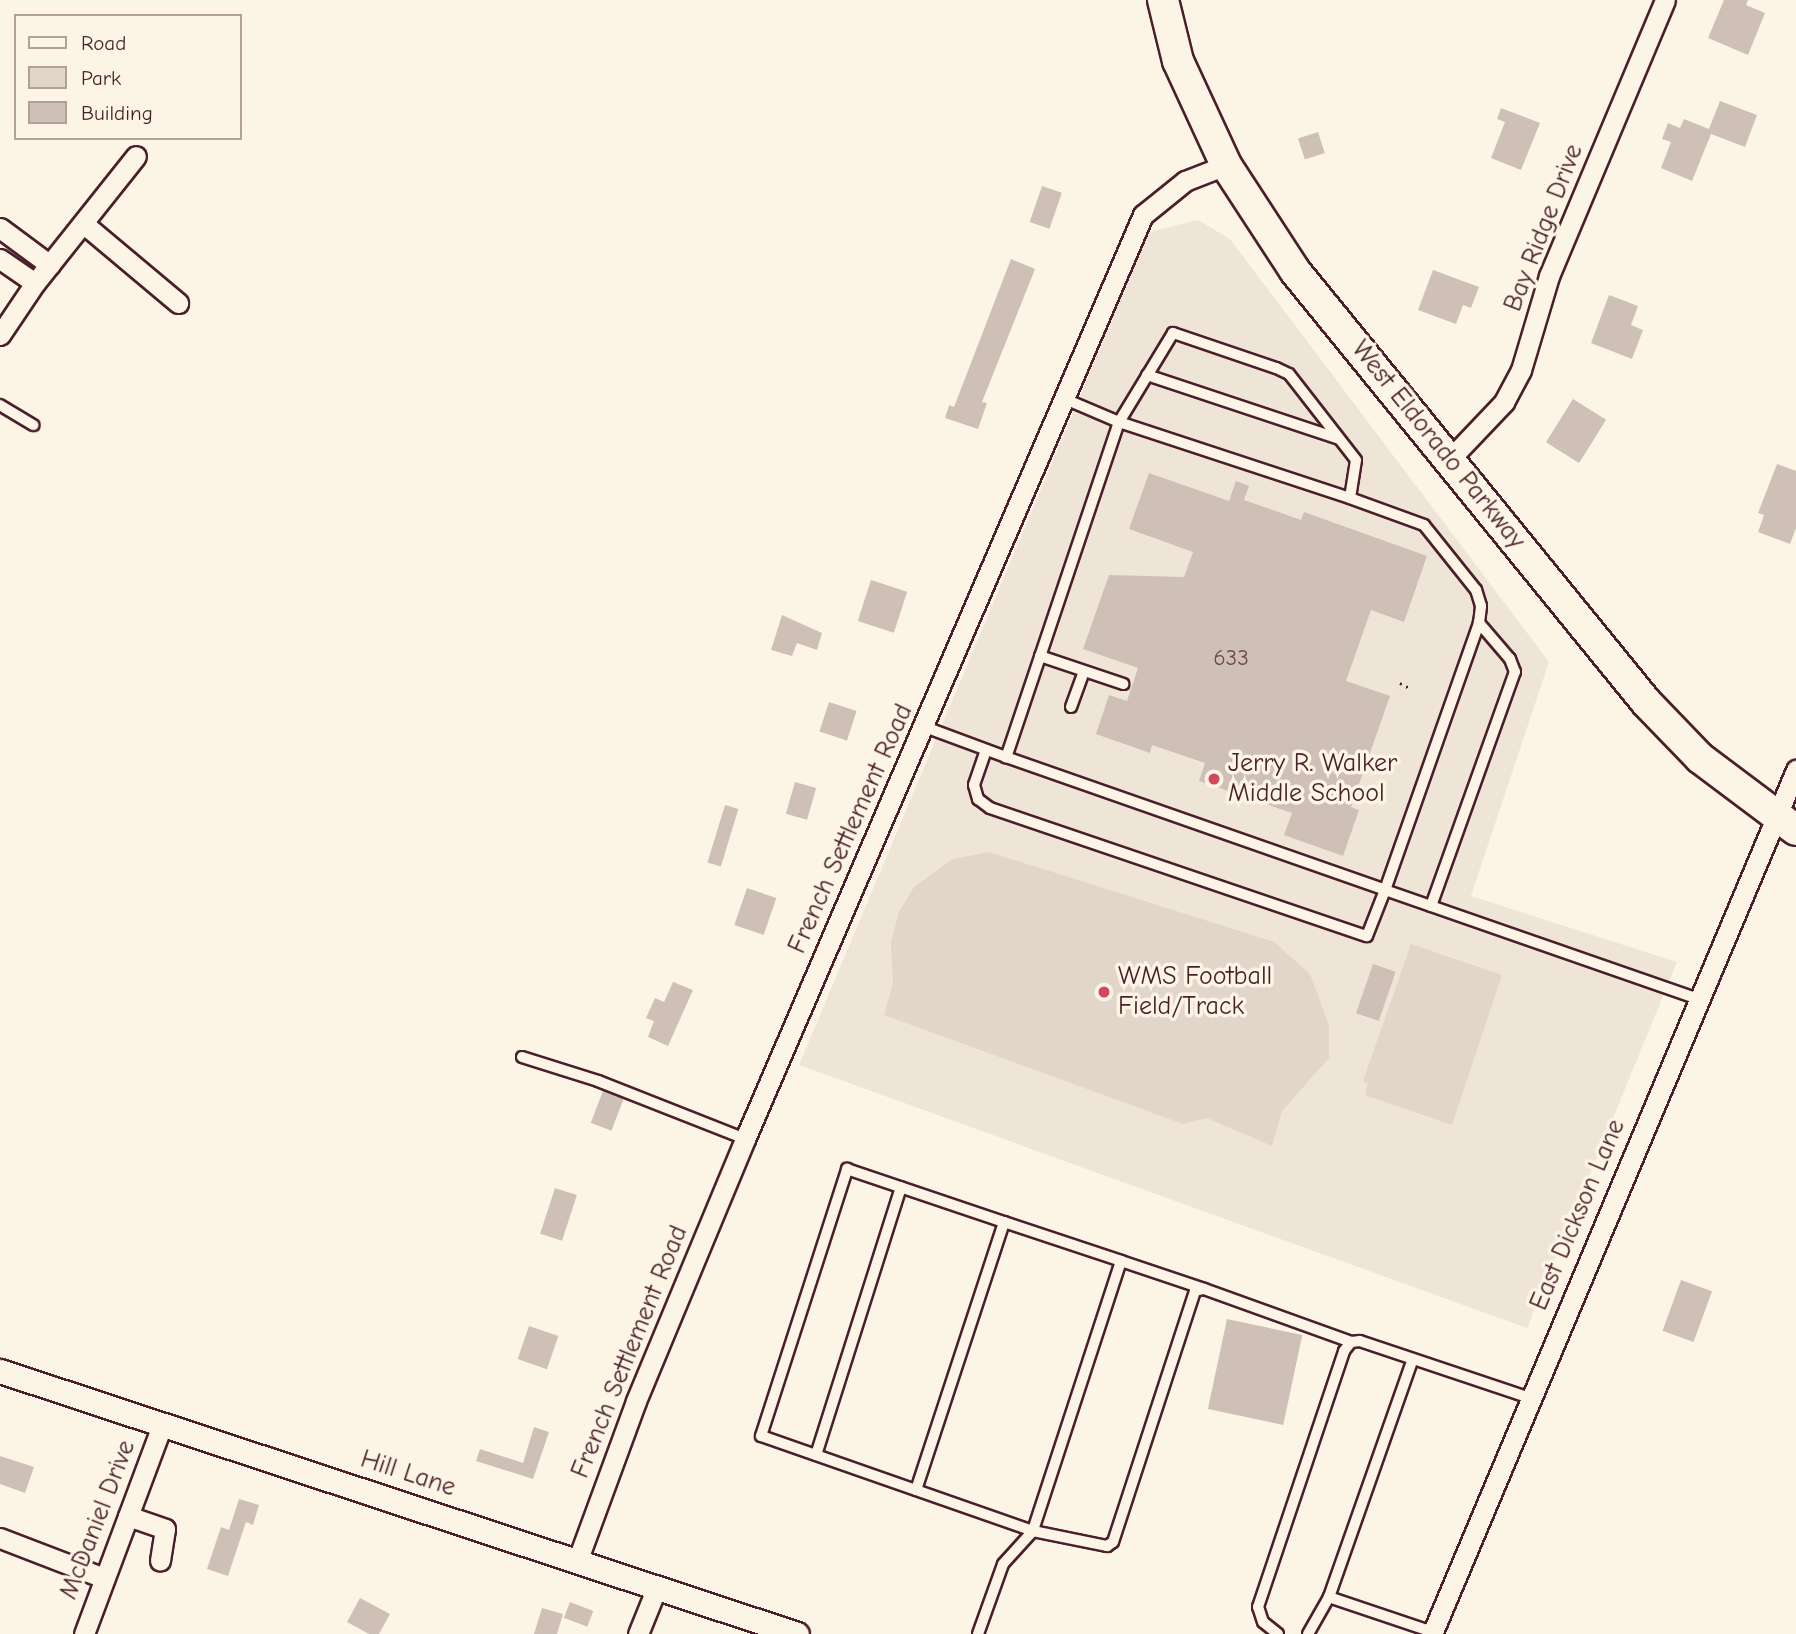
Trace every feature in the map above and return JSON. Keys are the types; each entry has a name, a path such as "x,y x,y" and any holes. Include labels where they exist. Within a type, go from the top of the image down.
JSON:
{"main road":[{"name":"West Eldorado Parkway","path":"1163,0 1178,61 1226,165 1295,271 1646,702 1700,758 1786,824"}],"street":[{"name":"Bay Ridge Drive","path":"1450,459 1504,402 1521,370 1549,276 1665,0"},
{"path":"0,335 35,283 136,156"},
{"name":"French Settlement Road","path":"578,1559 636,1401 745,1139 925,727 1143,215 1185,181 1226,165"},
{"path":"84,224 178,303"},
{"path":"2,235 50,265"},
{"path":"0,260 35,283"},
{"name":"East Dickson Lane","path":"1433,1633 1696,998 1786,824 1796,770"},
{"name":"Hill Lane","path":"0,1371 578,1559 797,1634"},
{"name":"McDaniel Drive","path":"84,1634 162,1425"},
{"path":"128,1516 165,1530 160,1561"},
{"path":"0,1538 104,1578"},
{"path":"638,1634 657,1587"}],"lane":[{"path":"1006,757 1119,422 1173,333 1289,374 1356,460 1350,498"},
{"path":"1147,375 1340,440"},
{"path":"986,750 974,785 978,799 990,808 1367,936 1479,623 1476,590 1424,525 1119,422 1065,399"},
{"path":"0,405 33,425"},
{"path":"1432,906 1514,672 1510,659 1479,623"},
{"path":"1040,656 1123,684"},
{"path":"1071,707 1084,671"},
{"path":"925,727 1696,998"},
{"path":"522,1057 598,1081 745,1139"},
{"path":"1204,1289 1195,1292 1113,1542 1107,1546 1033,1531 761,1436 847,1169 1204,1289 1351,1342 1413,1359 1530,1398"},
{"path":"816,1455 901,1187"},
{"path":"916,1490 1004,1222"},
{"path":"978,1634 1003,1564 1033,1531 1121,1261"},
{"path":"1278,1634 1263,1622 1258,1607 1344,1352 1351,1342"},
{"path":"1308,1634 1329,1597 1413,1359"},
{"path":"1329,1597 1433,1633"}],"path":[{"path":"1400,683 1408,687"}],"shaded area":[{"name":"Jerry R. Walker Middle School","path":"1198,220 1230,239 1549,662 1471,896 1677,962 1527,1328 799,1065 1149,232"}],"green space":[{"name":"WMS Football Field/Track","path":"989,852 1274,942 1310,974 1329,1025 1329,1058 1282,1111 1272,1146 1207,1118 1183,1124 884,1015 893,983 891,943 899,912 914,887 953,859"},
{"path":"1411,944 1502,975 1452,1125 1365,1095 1368,1083 1363,1081"}],"building":[{"path":"1724,0 1748,0 1746,5 1765,13 1748,55 1708,38"},
{"path":"1720,101 1757,115 1745,147 1711,134 1692,181 1661,168 1671,142 1662,139 1668,123 1680,128 1684,119 1709,129"},
{"path":"1501,108 1540,123 1521,170 1491,158 1505,122 1497,119"},
{"path":"1318,132 1325,153 1305,159 1298,138"},
{"path":"1042,186 1062,193 1049,229 1030,222"},
{"path":"1011,259 1035,269 982,402 987,403 978,429 945,418 949,405 954,407"},
{"path":"1433,270 1479,287 1471,308 1463,305 1456,324 1418,310"},
{"path":"1609,295 1638,306 1631,325 1643,330 1632,359 1591,343"},
{"path":"1573,399 1606,420 1579,463 1546,442"},
{"path":"1777,464 1796,471 1796,528 1790,544 1758,532 1764,515 1758,513"},
{"name":"Jerry R. Walker Middle School","path":"1149,473 1229,501 1236,481 1249,486 1244,500 1301,520 1304,512 1427,556 1404,622 1371,610 1346,681 1390,696 1351,807 1359,810 1343,856 1284,835 1292,813 1199,781 1205,763 1152,745 1150,753 1096,734 1109,695 1127,701 1138,668 1083,649 1109,575 1184,577 1193,552 1129,529"},
{"path":"871,580 907,592 894,633 858,621"},
{"path":"782,615 822,633 817,650 797,643 792,656 771,650"},
{"path":"829,702 857,711 847,740 819,731"},
{"path":"795,782 816,788 807,820 786,814"},
{"path":"725,805 738,809 721,866 707,862"},
{"path":"747,888 776,898 764,935 734,925"},
{"path":"1373,964 1396,972 1379,1021 1356,1013"},
{"path":"673,982 693,990 668,1046 648,1037 654,1021 646,1018 655,998 664,1002"},
{"path":"603,1091 624,1099 611,1131 591,1123"},
{"path":"555,1188 577,1195 562,1241 540,1234"},
{"path":"1681,1280 1712,1291 1694,1342 1663,1331"},
{"path":"1227,1319 1302,1335 1283,1425 1208,1409"},
{"path":"529,1326 558,1336 547,1369 518,1359"},
{"path":"534,1427 549,1432 533,1479 476,1461 480,1449 523,1463"},
{"path":"0,1456 34,1467 25,1493 0,1484"},
{"path":"239,1499 259,1505 253,1525 246,1522 228,1576 207,1569 221,1527 229,1530"},
{"path":"360,1598 390,1614 379,1634 369,1634 347,1622"},
{"path":"570,1602 593,1611 587,1627 564,1618"},
{"path":"542,1608 563,1614 557,1634 534,1634"}],"place":[{"name":"Jerry R. Walker Middle School","path":"1214,779"},
{"name":"WMS Football Field/Track","path":"1104,992"}]}
